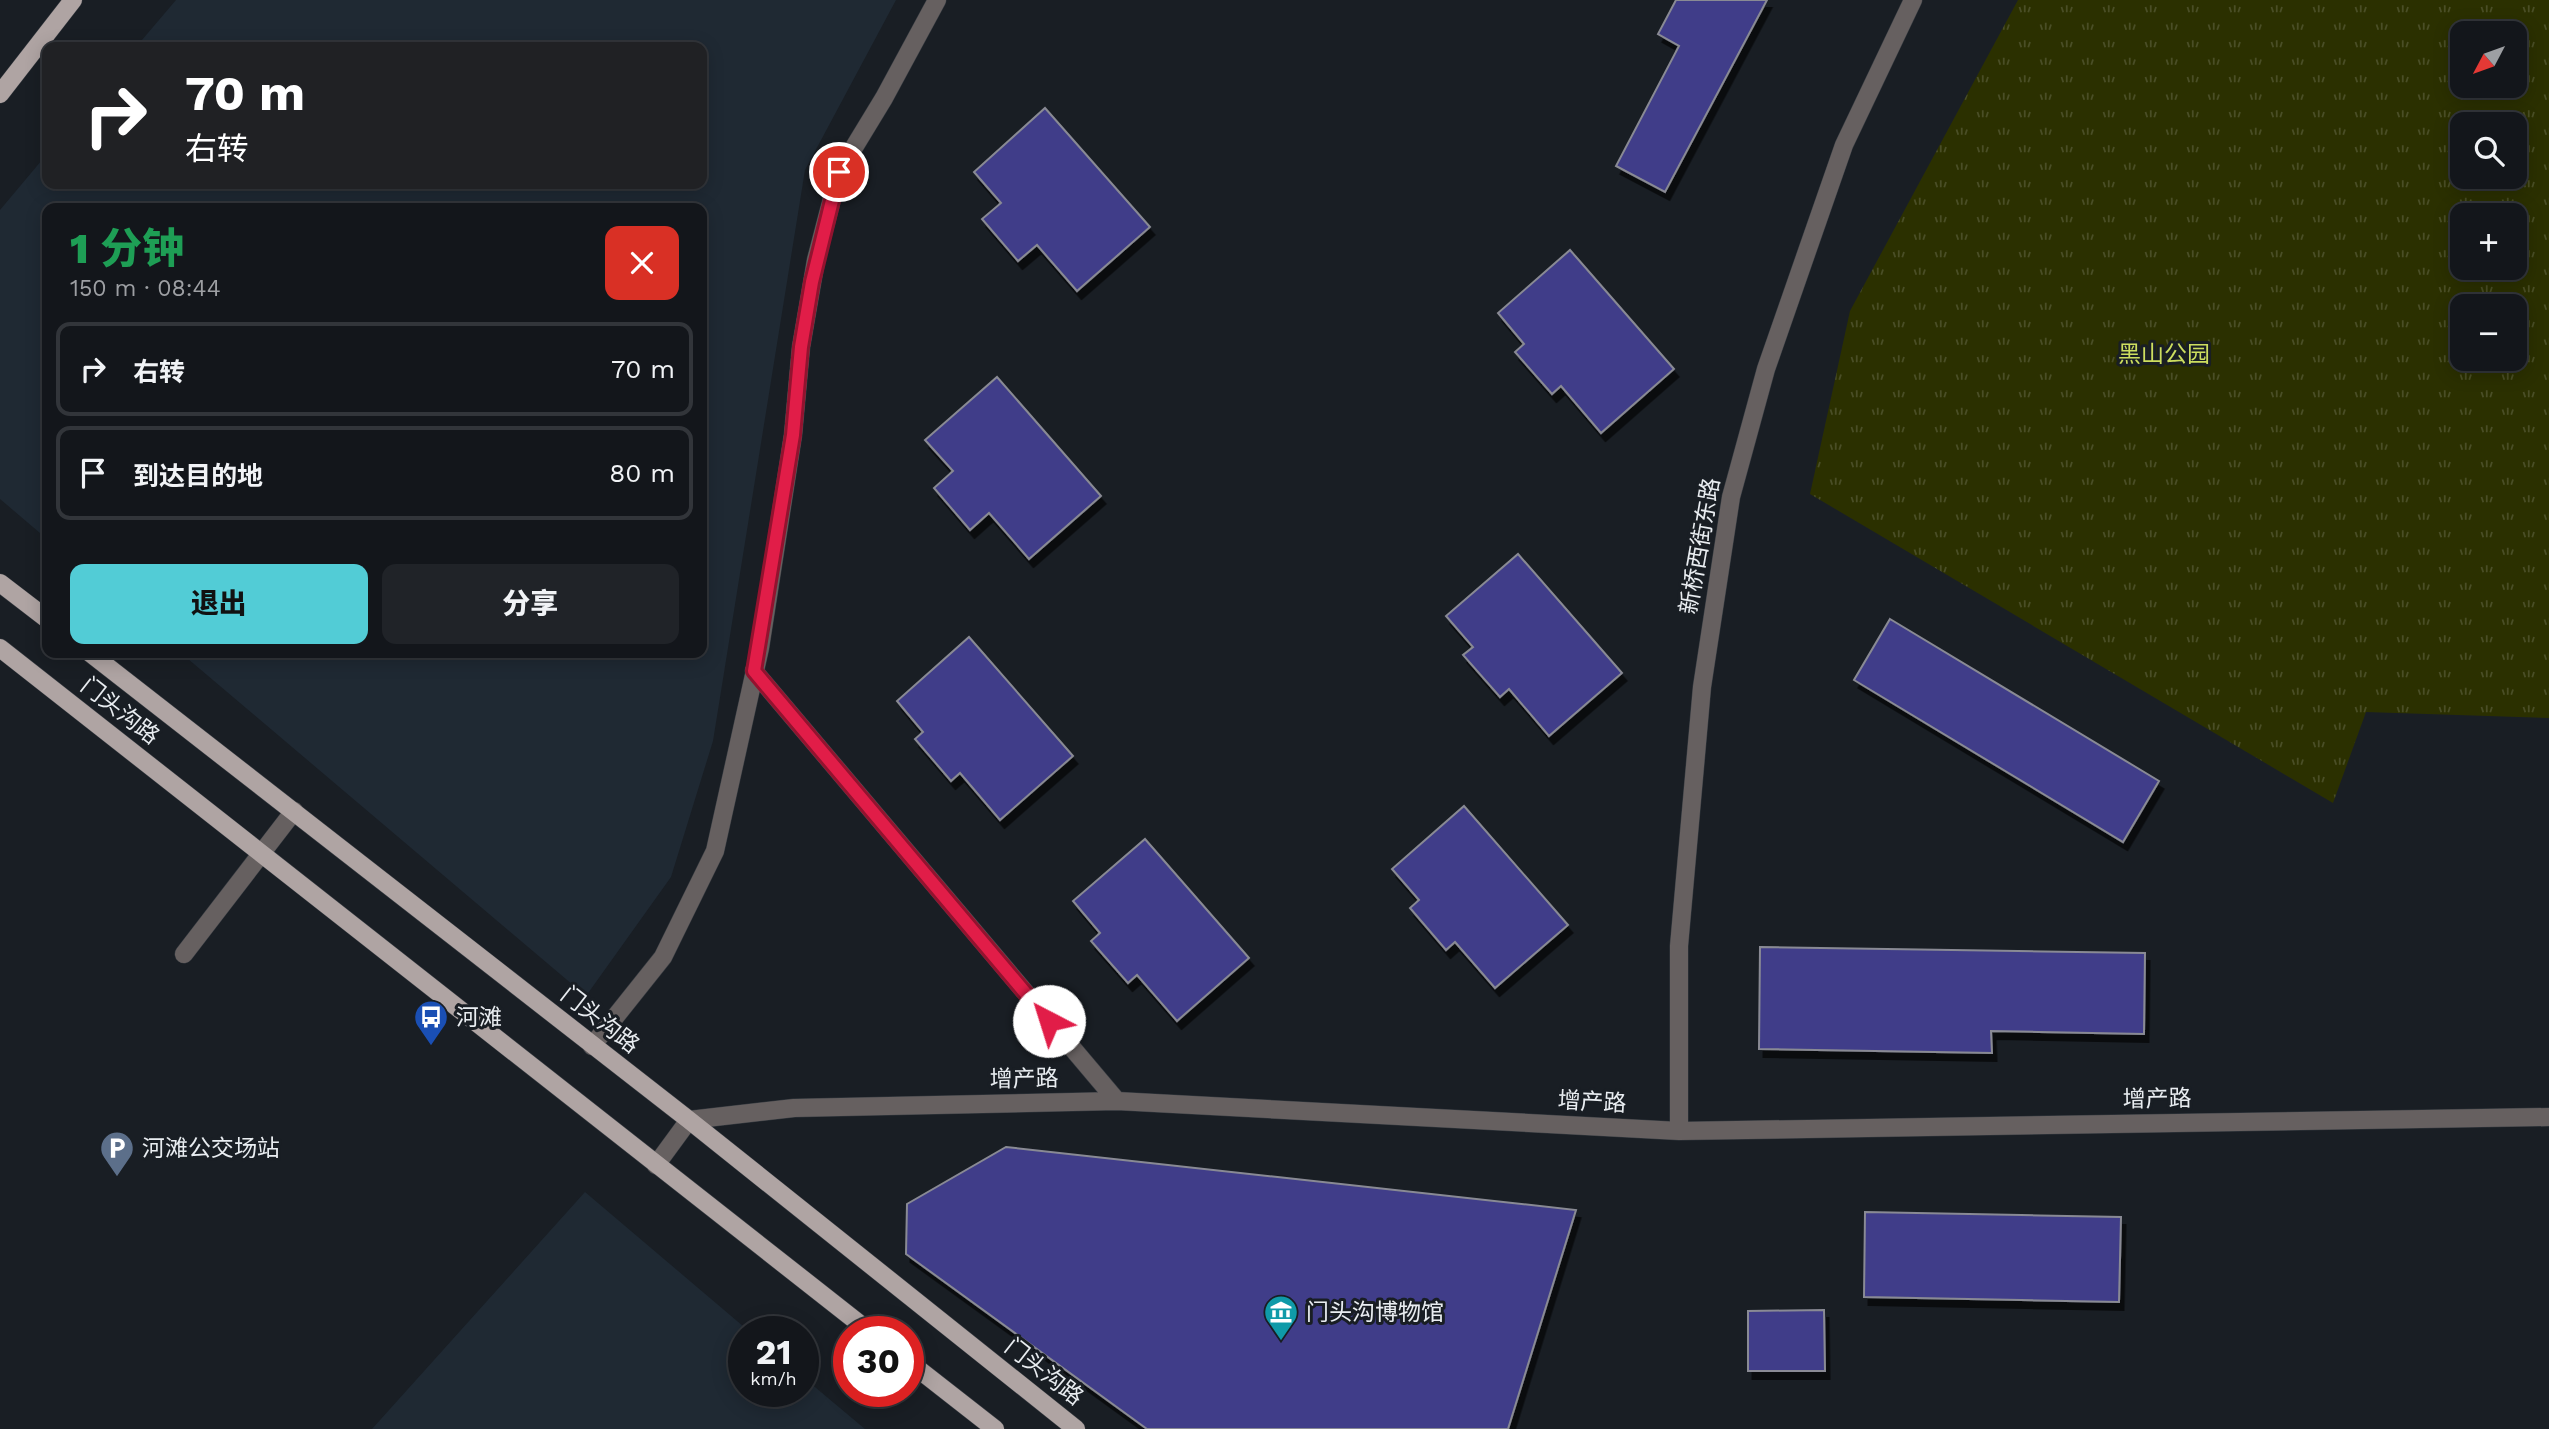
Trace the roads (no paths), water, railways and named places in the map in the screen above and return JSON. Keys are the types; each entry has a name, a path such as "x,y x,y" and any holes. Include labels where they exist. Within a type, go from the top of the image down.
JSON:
{"main road":[{"path":"0,94 73,0"},
{"path":"0,583 42,615"},
{"name":"门头沟路","path":"0,648 849,1316"},
{"name":"门头沟路","path":"96,658 689,1119 1076,1429"},
{"path":"924,1374 995,1429"}],"street":[{"path":"592,1046 663,957 715,851 754,671 793,435 801,347 816,260 839,172 884,98 937,0"},
{"name":"新桥西街东路","path":"1679,1131 1679,946 1702,687 1731,497 1766,369 1844,145 1913,0"},
{"path":"754,671 1117,1101"},
{"path":"184,954 294,811"},
{"name":"增产路","path":"689,1119 794,1108 1117,1101 1679,1131 2549,1116"},
{"path":"656,1165 689,1119"}],"place":[{"name":"河滩","path":"431,1047"},
{"name":"河滩公交场站","path":"117,1178"},
{"name":"门头沟博物馆","path":"1281,1342"}],"park label":[{"name":"黑山公园","path":"2164,354"}]}
